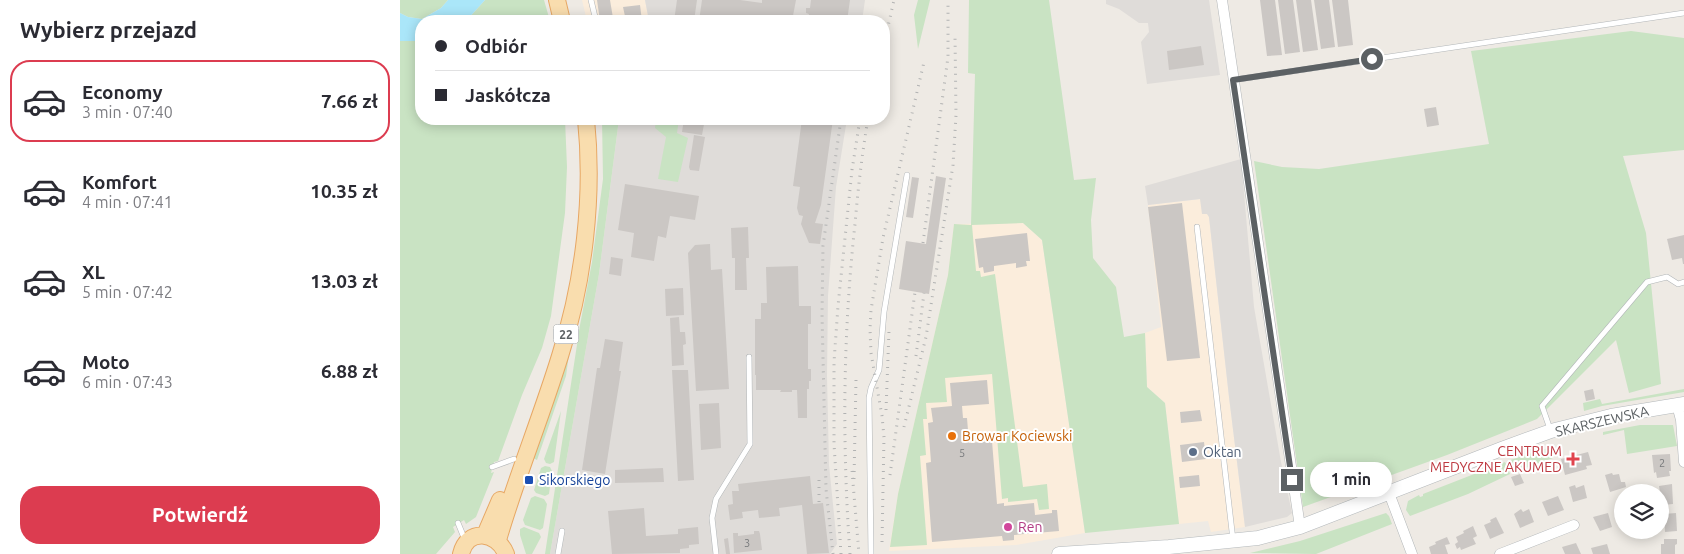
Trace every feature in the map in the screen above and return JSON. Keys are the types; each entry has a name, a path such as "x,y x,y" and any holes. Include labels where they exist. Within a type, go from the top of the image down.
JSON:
{"main road":[{"path":"557,0 561,15"},
{"path":"566,0 570,15"},
{"name":"22","path":"497,543 497,508 546,370 568,282 578,190 577,125"},
{"name":"22","path":"497,543 560,356 577,290 585,237 588,183 586,125"},
{"name":"SKARSZEWSKA","path":"1059,554 1169,551 1258,538 1300,527 1551,431 1611,416 1681,405"},
{"path":"464,548 472,539 497,543"}],"street":[{"path":"1222,0 1300,527"},
{"path":"1681,405 1684,462"},
{"path":"1388,493 1412,554"},
{"path":"1500,554 1574,525"}],"lane":[{"path":"591,0 595,15"},
{"path":"1233,80 1684,13"},
{"path":"871,554 869,398 871,388 880,370 884,312 907,175"},
{"path":"1197,227 1234,540"},
{"path":"1551,431 1542,406 1647,282 1667,277 1678,284 1684,282"},
{"path":"716,554 712,518 716,499 750,444 749,357"},
{"path":"492,468 514,459"},
{"path":"458,523 464,548"},
{"path":"558,554 562,531"}],"shaded area":[{"path":"582,0 645,0 648,15 586,15"},
{"path":"645,0 865,0 863,15 648,15"},
{"path":"1106,0 1209,0 1220,75 1147,84 1141,42 1149,32 1148,23 1139,23 1119,9 1106,4"},
{"path":"618,125 846,125 836,187 828,296 829,465 837,544 830,554 550,554 599,274"},
{"path":"1241,159 1254,307 1281,462 1292,513 1287,517 1245,527 1209,217 1207,214 1202,214 1200,199 1148,205 1145,186"},
{"path":"1201,199 1209,217 1245,527 1211,532 1208,521 1179,524 1165,403 1147,387 1145,333 1161,327 1148,205"},
{"path":"1023,223 1042,240 1085,533 1016,545 889,551 898,494 948,275 954,224"}],"green space":[{"path":"400,0 448,0 441,8 429,15 415,15 415,18 400,13"},
{"path":"485,0 544,0 548,15 471,15"},
{"path":"918,0 930,0 918,49 914,15"},
{"path":"969,0 1049,0 1074,180 1096,178 1091,220 1093,258 1116,287 1124,337 1145,333 1147,387 1165,403 1179,524 1085,533 1042,240 1023,223 972,225 976,271 980,271 981,277 995,274 1023,487 1047,484 1049,509 1039,510 1037,499 1008,502 1008,498 1002,499 992,374 945,378 947,402 926,403 927,419 923,419 926,455 920,456 927,545 890,547 898,494 948,275 954,224 971,225 975,74 968,73"},
{"path":"1631,31 1684,38 1684,150 1623,156 1646,233 1661,384 1629,393 1616,340 1537,419 1447,455 1303,507 1254,161 1282,167 1319,169 1489,144 1471,51"},
{"path":"400,41 415,41 415,125 565,125 567,167 565,213 551,316 542,348 522,395 498,461 494,462 491,473 494,472 476,517 466,524 464,520 453,527 455,532 436,554 400,554"},
{"path":"602,125 618,125 599,274 550,554 545,554 580,325 592,262 603,179"},
{"path":"655,125 678,125 677,133 688,138 678,182 658,179 666,137 655,128"},
{"path":"574,318 566,376 537,460 533,458"},
{"path":"1684,389 1684,392 1602,406 1584,411 1583,403 1600,399 1602,404"},
{"path":"561,411 554,462 550,464 546,463 544,459"},
{"path":"1640,425 1673,425 1677,446 1627,454 1624,430 1603,435 1603,432"},
{"path":"1551,447 1553,458 1512,473 1507,461"},
{"path":"1505,462 1510,474 1468,494 1410,516 1406,510 1408,501 1419,495 1420,497 1423,496 1423,494"},
{"path":"545,466 550,467 552,471 549,494 545,496 536,493 534,490 541,468"},
{"path":"535,496 544,499 547,504 543,528 540,530 525,525 523,520 531,498"},
{"path":"1386,513 1392,524 1316,554 1250,553 1300,541"},
{"path":"524,527 539,533 541,537 532,554 526,554 520,535 520,529"}],"water":[{"path":"448,0 485,0 471,15 429,15 441,8"},
{"path":"400,13 415,18 415,41 400,41"}],"building":[{"path":"597,0 610,0 612,15 599,15"},
{"path":"677,0 697,0 695,15 675,15"},
{"path":"702,0 740,0 762,3 762,0 796,0 793,15 700,15"},
{"path":"811,0 850,0 848,15 809,15 806,13 806,8 810,8"},
{"path":"1260,0 1275,0 1282,55 1267,56"},
{"path":"1278,0 1293,0 1300,52 1285,54"},
{"path":"1296,0 1311,0 1318,50 1303,52"},
{"path":"1314,0 1329,0 1335,47 1321,49"},
{"path":"1332,0 1348,0 1353,45 1338,47"},
{"path":"640,5 641,15 625,15 623,7"},
{"path":"1201,46 1204,65 1169,70 1167,51"},
{"path":"1436,107 1439,125 1427,127 1424,109"},
{"path":"683,125 704,125 702,135 682,132"},
{"path":"801,125 832,125 821,205 815,223 823,224 820,244 809,243 801,224 803,216 799,215 797,208 800,187 793,186"},
{"path":"694,135 705,137 699,171 690,170 689,167"},
{"path":"936,176 946,178 929,294 899,289 906,241 926,244"},
{"path":"912,177 919,178 913,218 906,217"},
{"path":"625,184 699,196 695,220 670,216 666,238 658,236 654,261 631,257 634,233 618,230"},
{"path":"1182,203 1200,358 1167,361 1148,207"},
{"path":"748,227 749,258 746,258 747,290 735,290 735,258 732,258 731,228"},
{"path":"1027,233 1030,261 1026,261 1027,266 1016,268 1016,263 994,266 994,271 984,273 983,267 979,268 975,239"},
{"path":"1684,235 1683,264 1682,258 1672,260 1667,239"},
{"path":"710,244 711,270 722,269 729,389 696,391 688,253 695,245"},
{"path":"611,257 623,259 621,276 609,274"},
{"path":"798,266 799,306 811,306 811,324 808,324 808,369 811,369 811,381 809,381 809,389 807,389 807,418 798,418 797,390 780,392 781,390 756,390 755,375 755,319 761,319 761,303 767,303 766,267"},
{"path":"683,288 684,315 666,316 665,289"},
{"path":"679,317 680,332 685,332 686,344 683,345 684,365 672,366 670,318"},
{"path":"605,339 623,342 619,371 621,371 605,474 582,470 597,368 600,368"},
{"path":"672,370 688,370 694,480 678,481"},
{"path":"987,380 989,404 962,406 963,418 967,418 969,443 992,441 997,504 1004,503 1004,506 1034,503 1035,515 1052,513 1052,510 1057,510 1059,531 1014,535 1014,540 1003,541 1002,536 932,542 926,463 931,462 928,423 933,422 931,408 952,406 950,383"},
{"path":"1593,389 1595,399 1586,401 1584,391"},
{"path":"719,403 721,448 701,450 699,404"},
{"path":"1200,410 1202,421 1181,423 1180,412"},
{"name":"Oktan","path":"1204,442 1206,459 1182,462 1180,445"},
{"path":"1588,452 1592,465 1586,466 1587,469 1565,475 1561,459"},
{"path":"1670,454 1670,476 1657,478 1656,472 1654,473 1652,455"},
{"path":"663,468 664,482 615,483 615,470"},
{"path":"1520,474 1524,483 1515,486 1511,477"},
{"path":"1619,474 1621,482 1625,482 1625,484 1614,484 1614,491 1610,492 1605,475"},
{"path":"1199,475 1200,486 1180,488 1179,477"},
{"path":"810,476 813,504 823,503 829,553 807,554 802,505 779,508 780,516 759,518 758,510 742,512 743,518 730,520 728,505 733,504 732,491 739,491 738,484"},
{"path":"1669,484 1672,484 1673,504 1669,504"},
{"path":"1575,485 1576,488 1584,485 1587,498 1573,502 1569,487"},
{"path":"1558,496 1564,510 1548,516 1542,502"},
{"path":"644,508 646,536 678,534 678,529 698,527 699,544 689,545 689,548 680,549 680,553 612,554 608,511"},
{"path":"1521,509 1523,512 1529,509 1534,522 1520,528 1514,514"},
{"path":"1608,513 1612,527 1600,531 1593,517"},
{"path":"1676,513 1677,531 1669,532 1669,514"},
{"path":"1496,517 1504,533 1490,539 1484,525"},
{"path":"1473,526 1477,536 1473,538 1476,544 1461,550 1460,547 1457,549 1455,544 1458,542 1456,537"},
{"path":"754,531 759,531 762,550 734,553 733,533 738,533 738,536 754,534"},
{"path":"1447,537 1450,544 1445,545 1448,554 1431,554 1429,547"},
{"path":"728,538 730,554 726,554 724,539"},
{"path":"1664,539 1677,539 1675,554 1661,554 1661,544 1664,544"},
{"path":"1576,543 1581,554 1565,554 1562,547"},
{"path":"1607,544 1610,554 1593,554 1591,548"}],"railway":[{"path":"890,18 894,0"},
{"path":"923,243 948,57 948,0"},
{"path":"904,427 926,337 953,165 956,115 955,36"},
{"path":"882,542 884,437 871,353 871,310 883,238 924,62"},
{"path":"833,554 826,489 822,314 823,246 840,125"},
{"path":"841,554 834,444 834,362 852,170 859,125"},
{"path":"850,554 845,430 846,348 856,211 867,125"},
{"path":"890,475 915,292"},
{"path":"916,356 924,293"},
{"path":"886,410 889,331"},
{"path":"854,479 856,380"},
{"path":"852,471 859,554"},
{"path":"819,480 819,502"}],"place":[{"name":"Browar Kociewski","path":"952,436"},
{"name":"Oktan","path":"1193,452"},
{"name":"CENTRUM MEDYCZNE AKUMED","path":"1573,459"},
{"name":"Sikorskiego","path":"529,480"},
{"name":"Ren","path":"1008,527"}],"route":[{"path":"1292,480 1233,80 1372,59"}]}
